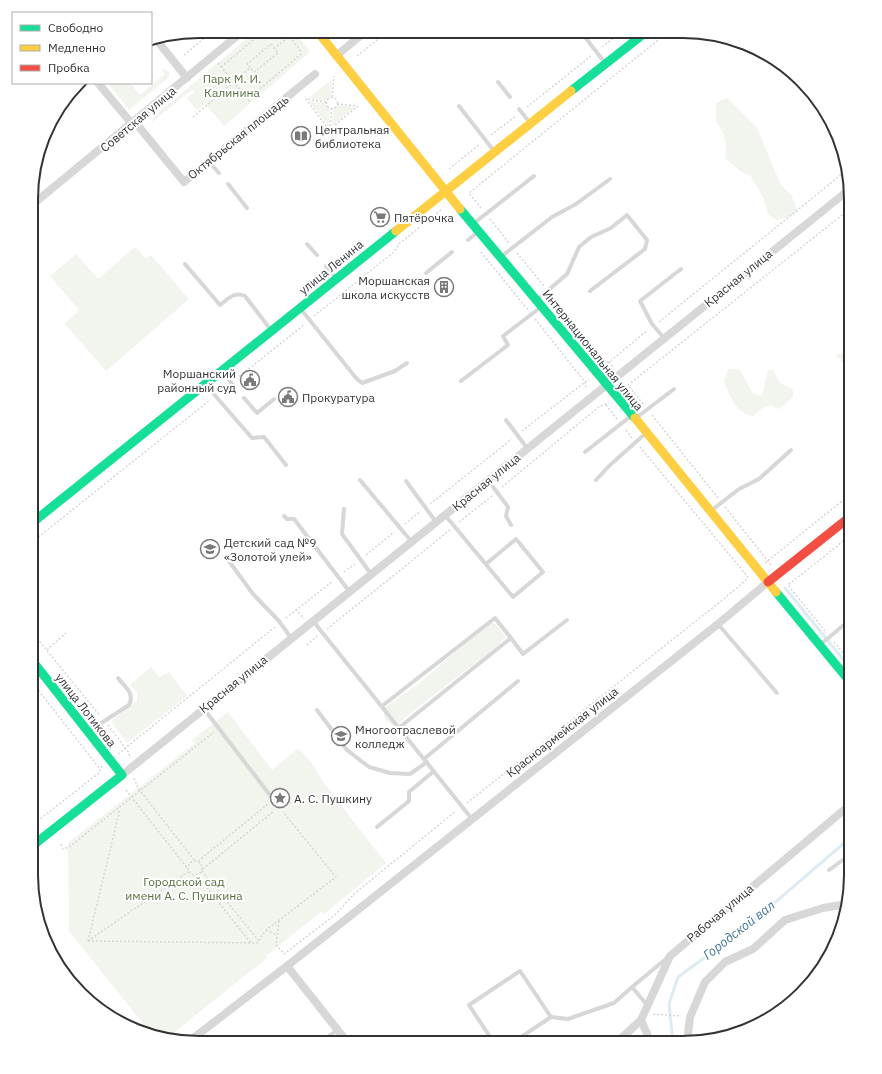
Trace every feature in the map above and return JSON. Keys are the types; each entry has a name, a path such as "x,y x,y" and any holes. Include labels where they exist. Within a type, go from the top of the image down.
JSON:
{"main road":[{"name":"Интернациональная улица","path":"322,38 445,191 606,384 844,675"},
{"name":"улица Ленина","path":"38,518 336,278 638,38"},
{"name":"Красноармейская улица","path":"768,582 844,522"},
{"name":"улица Лотикова","path":"38,667 122,775"},
{"path":"38,841 122,775"}],"street":[{"name":"Советская улица","path":"38,200 235,38"},
{"path":"336,56 358,38"},
{"path":"159,43 187,78"},
{"name":"Октябрьская площадь","path":"99,84 184,182 315,74"},
{"name":"Красная улица","path":"122,775 312,620 844,194"},
{"name":"Красноармейская улица","path":"195,1036 287,966 718,624 768,582"},
{"name":"Рабочая улица","path":"624,1036 641,1020 670,956 844,810"},
{"path":"688,1036 690,1017 705,982 725,962 753,949 785,920 823,908 841,905"},
{"path":"287,966 342,1036"},
{"path":"641,1020 648,1036"}],"lane":[{"path":"586,38 606,64"},
{"path":"498,82 510,97"},
{"path":"459,106 495,152"},
{"path":"521,110 530,124"},
{"path":"209,162 219,173"},
{"path":"473,224 534,176"},
{"path":"500,257 552,216 576,204 610,179"},
{"path":"228,184 247,208"},
{"path":"461,381 508,345 503,336 539,303 567,274 579,247 591,237 611,228 627,215 647,240 645,249 590,291"},
{"path":"468,240 479,231"},
{"path":"307,244 317,255"},
{"path":"426,272 452,252"},
{"path":"185,264 220,305 233,295 237,294 245,296 271,330"},
{"path":"326,266 336,278"},
{"path":"664,338 654,326 640,301 681,269"},
{"path":"300,308 356,378 362,383 395,371 407,363"},
{"path":"222,370 233,384"},
{"path":"205,384 252,438 264,437 286,465"},
{"path":"585,452 621,424 633,418 674,389"},
{"path":"244,398 257,413 274,399"},
{"path":"506,420 527,448"},
{"path":"596,480 608,466 646,433"},
{"path":"710,511 739,489 759,479 791,450"},
{"path":"360,480 411,541"},
{"path":"488,480 508,507 506,516 511,526"},
{"path":"406,481 436,522"},
{"path":"344,509 342,534 371,574"},
{"path":"445,514 513,597 543,572 516,539 486,564"},
{"path":"284,516 287,519 294,519 349,591"},
{"path":"226,557 253,594 280,623 291,638"},
{"path":"382,706 495,618 523,654 567,620"},
{"path":"312,620 400,727 472,819"},
{"path":"718,624 777,693"},
{"path":"819,645 844,625"},
{"path":"400,727 511,638"},
{"path":"88,732 129,705 132,699 131,695 118,678"},
{"path":"317,710 347,750 369,767 390,773 410,774 518,682"},
{"path":"204,708 279,807"},
{"path":"377,827 409,801 409,792 434,771"},
{"path":"829,870 844,859"},
{"path":"522,1036 551,1017 568,1019 614,1003 670,956"},
{"path":"489,1036 469,1005 520,970 551,1017"},
{"path":"632,987 647,1005"},
{"path":"329,1036 337,1030"}],"path":[{"path":"184,55 205,38"},
{"path":"221,67 256,38"},
{"path":"274,49 287,38"},
{"path":"248,99 300,55 300,50 291,38"},
{"path":"357,56 380,38"},
{"path":"521,110 613,38"},
{"path":"483,211 468,193 661,38"},
{"path":"271,44 274,49 278,53 254,72 247,64 271,44"},
{"path":"218,63 251,103"},
{"path":"193,117 250,68"},
{"path":"329,130 306,99 326,102 332,97 334,76"},
{"path":"332,97 335,98 337,104"},
{"path":"326,102 329,108 332,108"},
{"path":"337,104 358,106 329,130 332,108 337,104"},
{"path":"449,169 517,115"},
{"path":"488,217 605,362 609,362 842,174"},
{"path":"233,384 309,320 394,252 399,244 442,209"},
{"path":"646,408 628,385 844,214"},
{"path":"480,250 584,382 584,387"},
{"path":"428,505 584,382"},
{"path":"38,537 215,396"},
{"path":"279,921 276,945 284,954 336,914 354,894 462,806 721,601 748,577 606,405"},
{"path":"651,414 768,560 844,500"},
{"path":"342,573 423,510"},
{"path":"844,541 788,585 844,655"},
{"path":"126,748 337,578"},
{"path":"46,650 66,633"},
{"path":"38,640 126,748 129,753 134,783 196,861 202,864 202,870 260,941"},
{"path":"38,690 100,769 99,773 38,821"},
{"path":"61,844 63,849 68,847 141,792 219,728"},
{"path":"126,790 192,875 197,875 251,943"},
{"path":"88,941 189,870 191,862 196,861 274,800"},
{"path":"88,941 251,943 260,941 266,930 336,877 279,807 197,875"},
{"path":"88,941 120,808"},
{"path":"266,930 277,935"},
{"path":"661,1015 677,1016"}],"green space":[{"name":"Парк М. И. Калинина","path":"248,38 299,38 310,52 224,126 205,104 197,110 187,98 194,92 192,90 152,122 153,117"},
{"path":"164,69 169,72 169,77 129,110 109,84 131,84 140,95 165,74 162,70"},
{"path":"332,79 331,96 325,101 309,98"},
{"path":"727,98 757,128 781,185 791,195 798,211 789,217 776,220 768,214 763,197 750,175 741,172 725,158 726,148 724,135 716,122 716,103"},
{"path":"309,101 325,103 330,110 328,126"},
{"path":"338,105 355,107 331,127 333,110"},
{"path":"135,247 146,259 151,255 189,299 106,371 65,324 79,310 50,276 76,254 98,279"},
{"path":"844,352 844,365 836,355"},
{"path":"729,368 740,370 753,394 762,396 768,370 773,370 779,382 793,390 793,397 779,409 771,405 761,409 753,416 747,414 737,408 724,381"},
{"path":"490,622 497,625 506,637 495,649 462,673 397,725 391,725 385,719 383,709 421,682"},
{"path":"151,667 159,677 169,672 187,696 127,743 111,721 137,701 137,692 130,685"},
{"name":"Городской сад имени А. С. Пушкина","path":"228,712 272,770 298,748 311,762 323,782 386,863 324,914 321,912 266,956 267,958 172,1034 157,1031 145,1026 69,931 68,843 195,743 192,740"}],"waterway":[{"path":"785,588 844,660"},
{"name":"Городской вал","path":"672,1036 669,1004 678,977 749,925 844,843"}],"traffic: fast":[{"path":"571,91 638,38"},
{"path":"460,209 635,418"},
{"path":"38,518 396,231"},
{"path":"776,592 844,675"},
{"path":"38,668 122,775 38,841"}],"traffic: slow":[{"path":"323,38 460,209"},
{"path":"396,231 571,91"},
{"path":"635,418 776,592"}],"traffic: jam":[{"path":"768,582 844,522"}],"place":[{"name":"Центральная библиотека","path":"301,136"},
{"name":"Пятёрочка","path":"380,217"},
{"name":"Моршанская школа искусств","path":"444,287"},
{"name":"Моршанский районный суд","path":"250,380"},
{"name":"Прокуратура","path":"288,397"},
{"name":"Детский сад №9 «Золотой улей»","path":"210,549"},
{"name":"Многоотраслевой колледж","path":"341,736"},
{"name":"А. С. Пушкину","path":"280,798"}]}
